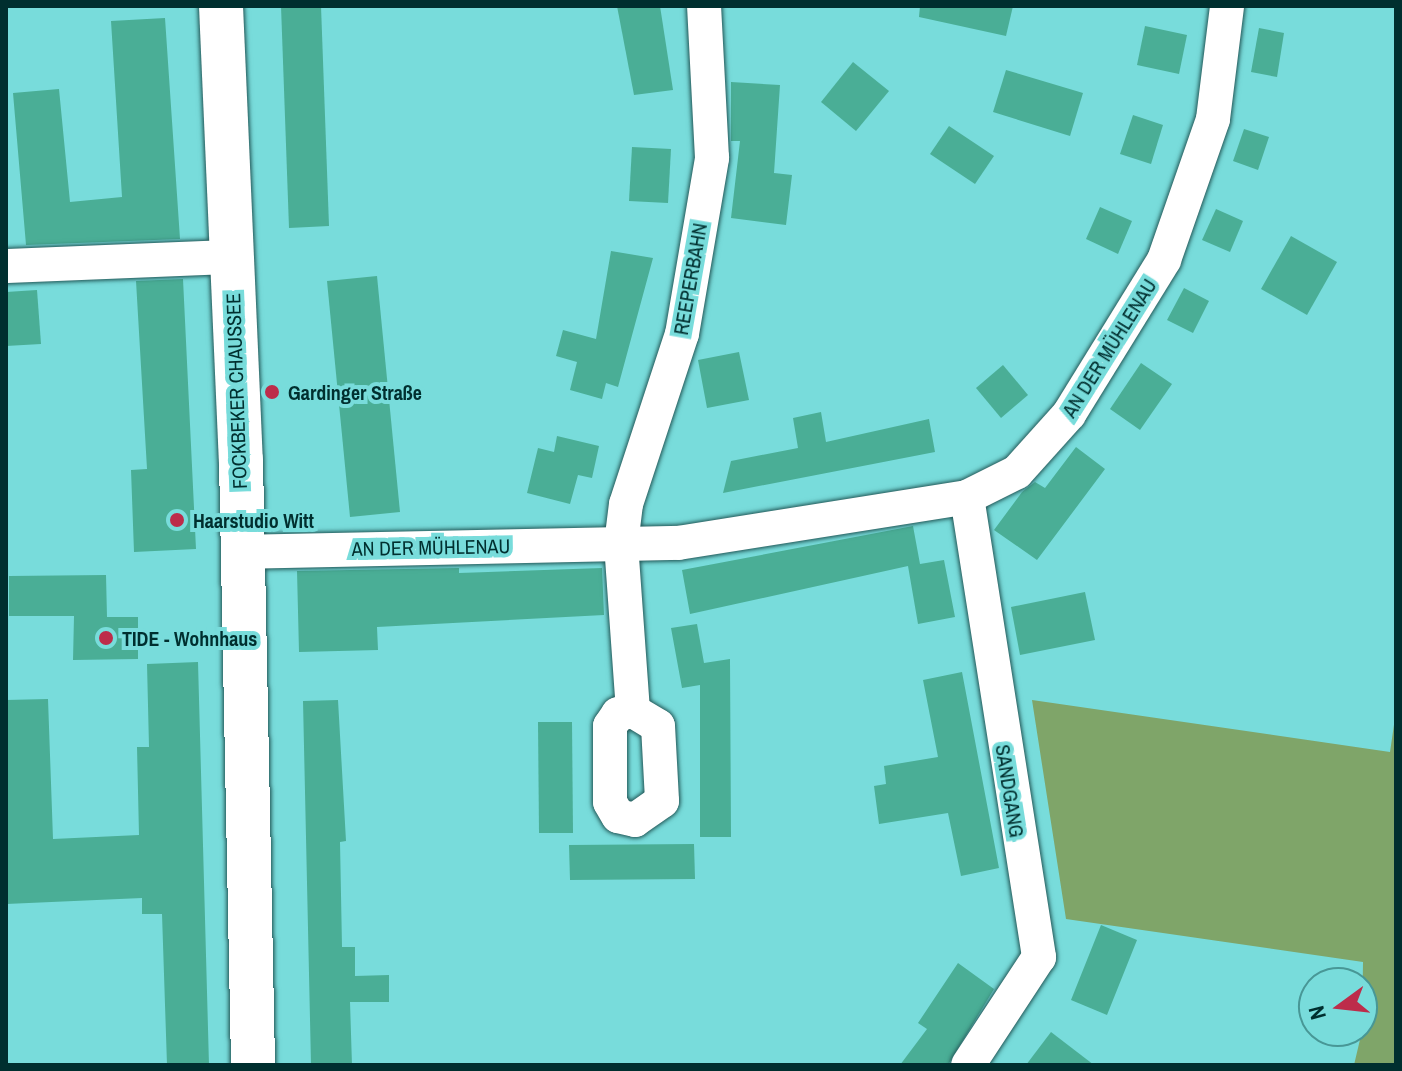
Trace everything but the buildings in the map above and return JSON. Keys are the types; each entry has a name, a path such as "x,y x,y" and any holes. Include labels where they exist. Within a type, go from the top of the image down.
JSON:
{"main road":[{"name":"FOCKBEKER CHAUSSEE","path":"221,6 241,552 253,1065"}],"street":[{"name":"REEPERBAHN","path":"621,544 626,504 682,334 712,158 704,6"},
{"name":"AN DER MÜHLENAU","path":"241,552 678,543 967,497 1017,472 1069,414 1164,260 1213,119 1227,6"},
{"path":"6,266 230,257"},
{"name":"SANDGANG","path":"967,497 1039,957 968,1065"},
{"path":"621,544 633,711"}],"green space":[{"path":"1032,700 1390,752 1396,711 1396,1065 1354,1065 1358,1047 1378,1047 1378,967 1363,967 1363,962 1066,919"}],"place":[{"name":"Gardinger Straße","path":"272,392"},
{"name":"Haarstudio Witt","path":"177,520"},
{"name":"TIDE - Wohnhaus","path":"106,638"}]}
